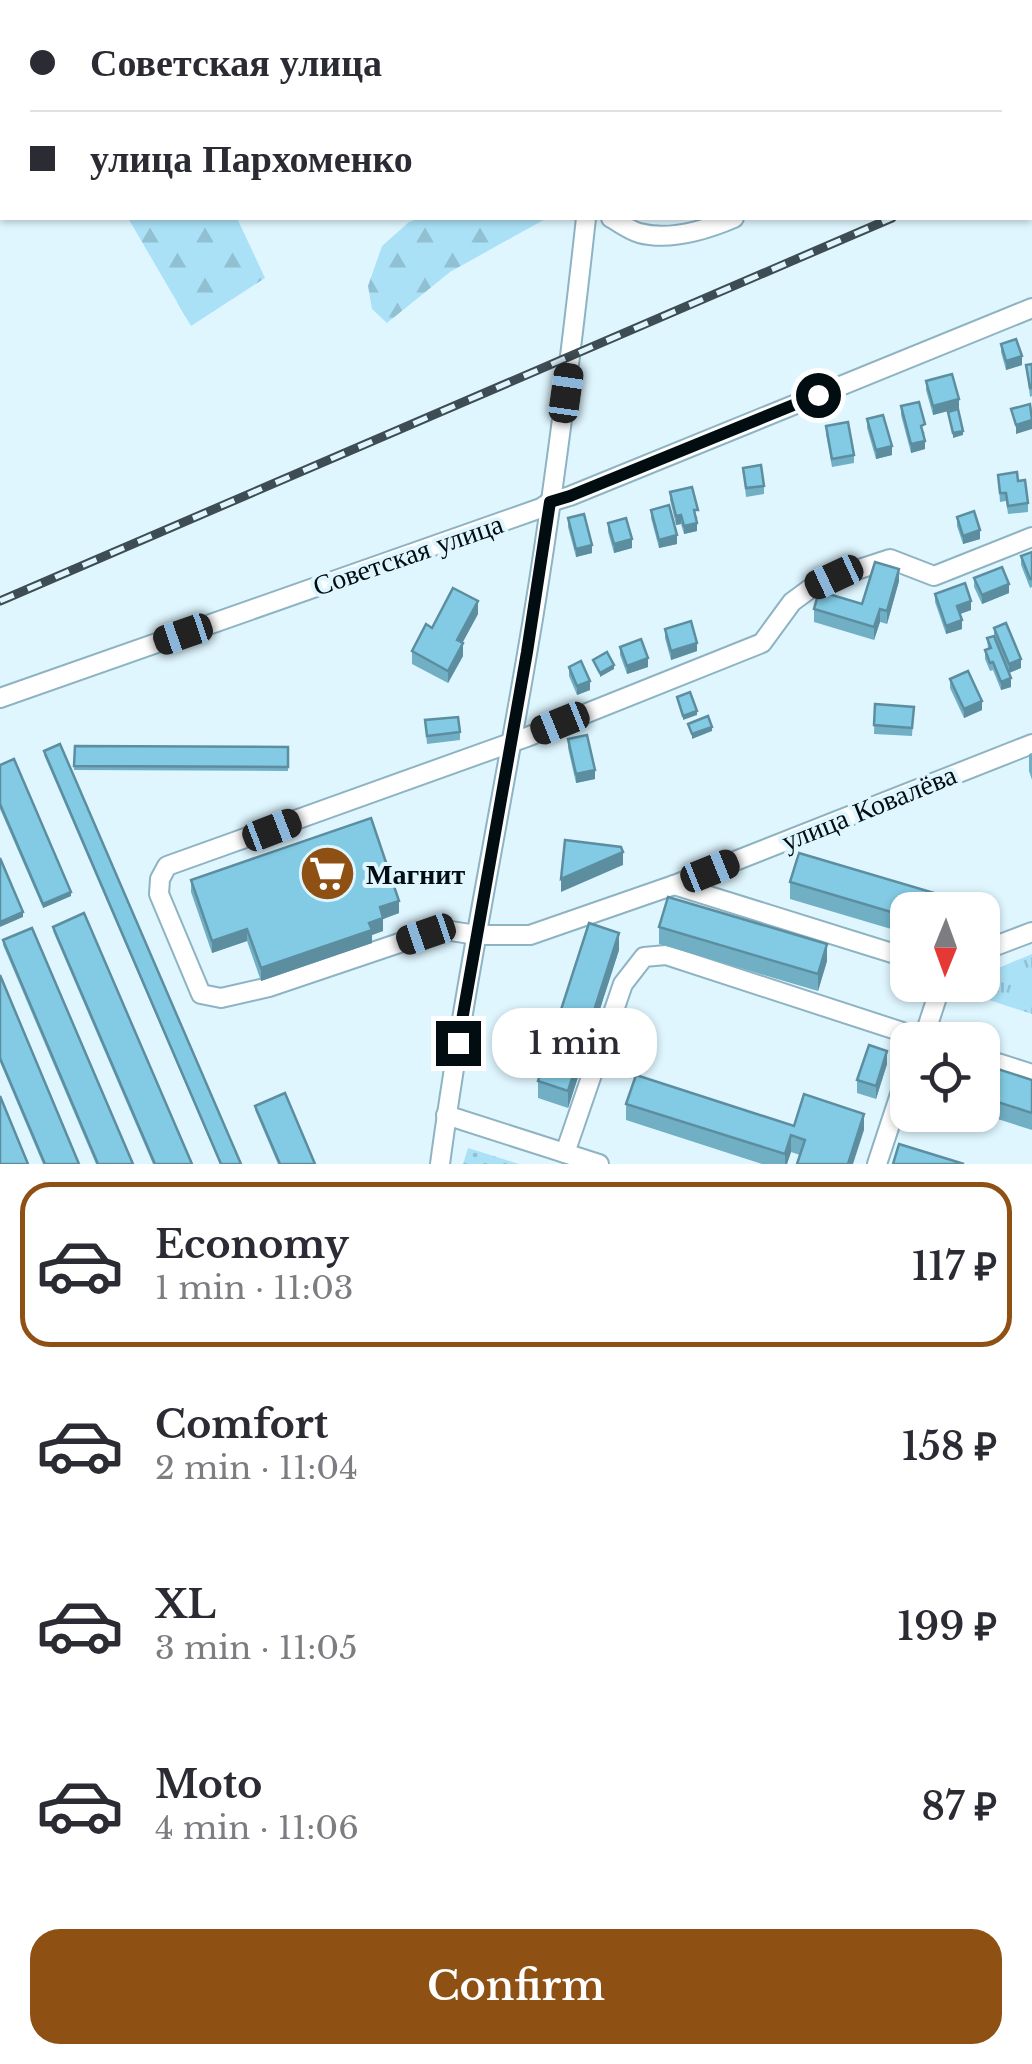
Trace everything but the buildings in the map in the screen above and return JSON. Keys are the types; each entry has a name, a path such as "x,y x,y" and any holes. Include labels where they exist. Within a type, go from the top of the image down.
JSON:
{"street":[{"path":"440,1164 550,502 586,220"},
{"path":"614,220 635,232 661,237 729,220"},
{"name":"Советская улица","path":"0,698 541,508 1032,308"},
{"path":"511,741 762,643 792,602 834,577 890,559 934,576 1032,537"},
{"name":"улица Ковалёва","path":"511,741 167,866 160,879 159,894 202,994 221,998 269,987 445,930 476,935 530,935 674,885 1032,744"},
{"path":"674,885 890,952"},
{"path":"1000,944 1032,932"},
{"path":"565,1153 624,984 644,958 666,955 890,1029"},
{"path":"1000,1064 1032,1074"},
{"path":"446,1115 599,1164"},
{"path":"877,1164 890,1125"}],"green space":[{"path":"129,220 238,220 265,278 191,326"},
{"path":"543,220 450,272 387,323 372,309 368,286 382,246 409,222"},
{"path":"1032,954 1032,1014 995,1002 1000,1002 1000,967"},
{"path":"468,1148 519,1164 463,1164"}],"railway":[{"path":"0,601 887,220"}],"place":[{"name":"Магнит","path":"327,874"}],"route":[{"path":"458,1043 550,502 818,395"}]}
